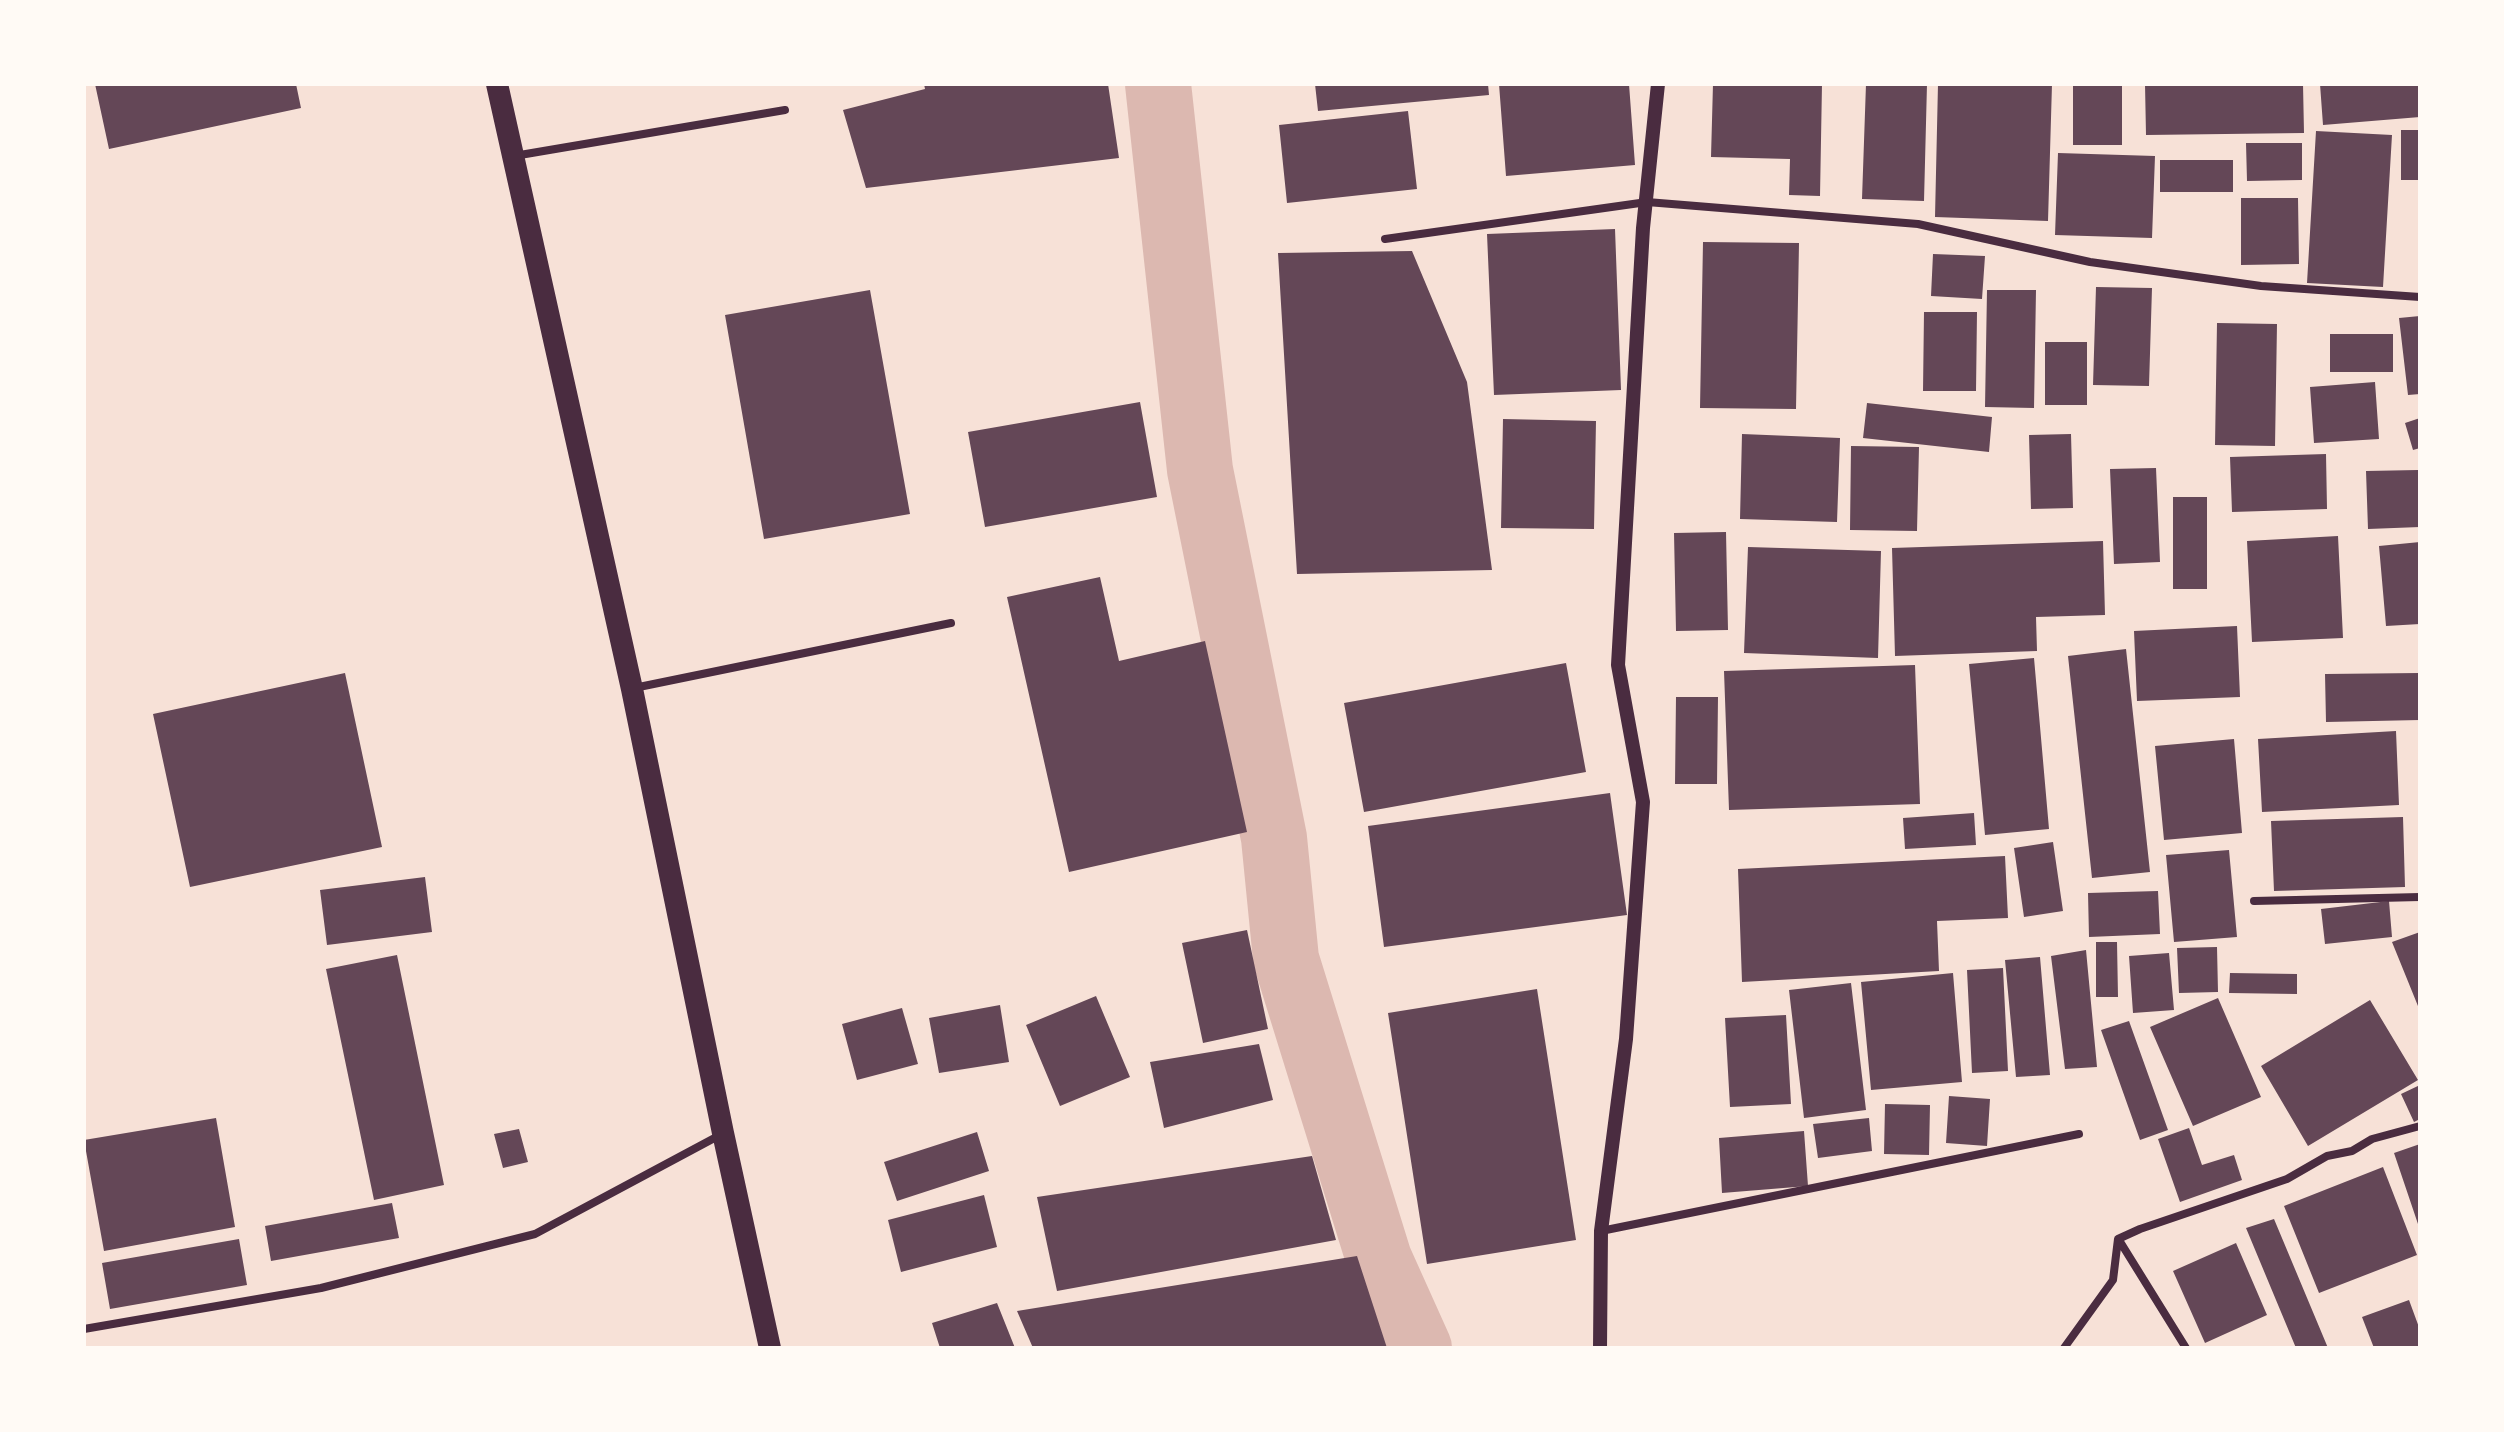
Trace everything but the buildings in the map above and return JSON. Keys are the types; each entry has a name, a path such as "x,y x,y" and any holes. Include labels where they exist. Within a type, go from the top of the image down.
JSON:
{"highway":[{"path":"497,84 632,689 770,1348"}],"street":[{"path":"1600,1348 1601,1231 1626,1039 1643,802 1618,665 1643,228 1658,84"},
{"path":"513,156 785,110"},
{"path":"1385,239 1647,202 1918,224 2090,262 2261,286 2420,297"},
{"path":"632,689 951,623"},
{"path":"2254,901 2420,897"},
{"path":"2118,1239 2287,1179 2327,1156 2352,1151 2372,1139 2420,1126"},
{"path":"84,1329 321,1288 535,1234 723,1133"},
{"path":"1601,1231 2079,1134"},
{"path":"2064,1348 2113,1280 2118,1239"},
{"path":"2118,1239 2186,1348"}],"waterway":[{"path":"1158,84 1200,470 1274,838 1286,959 1379,1259 1419,1348"}]}
